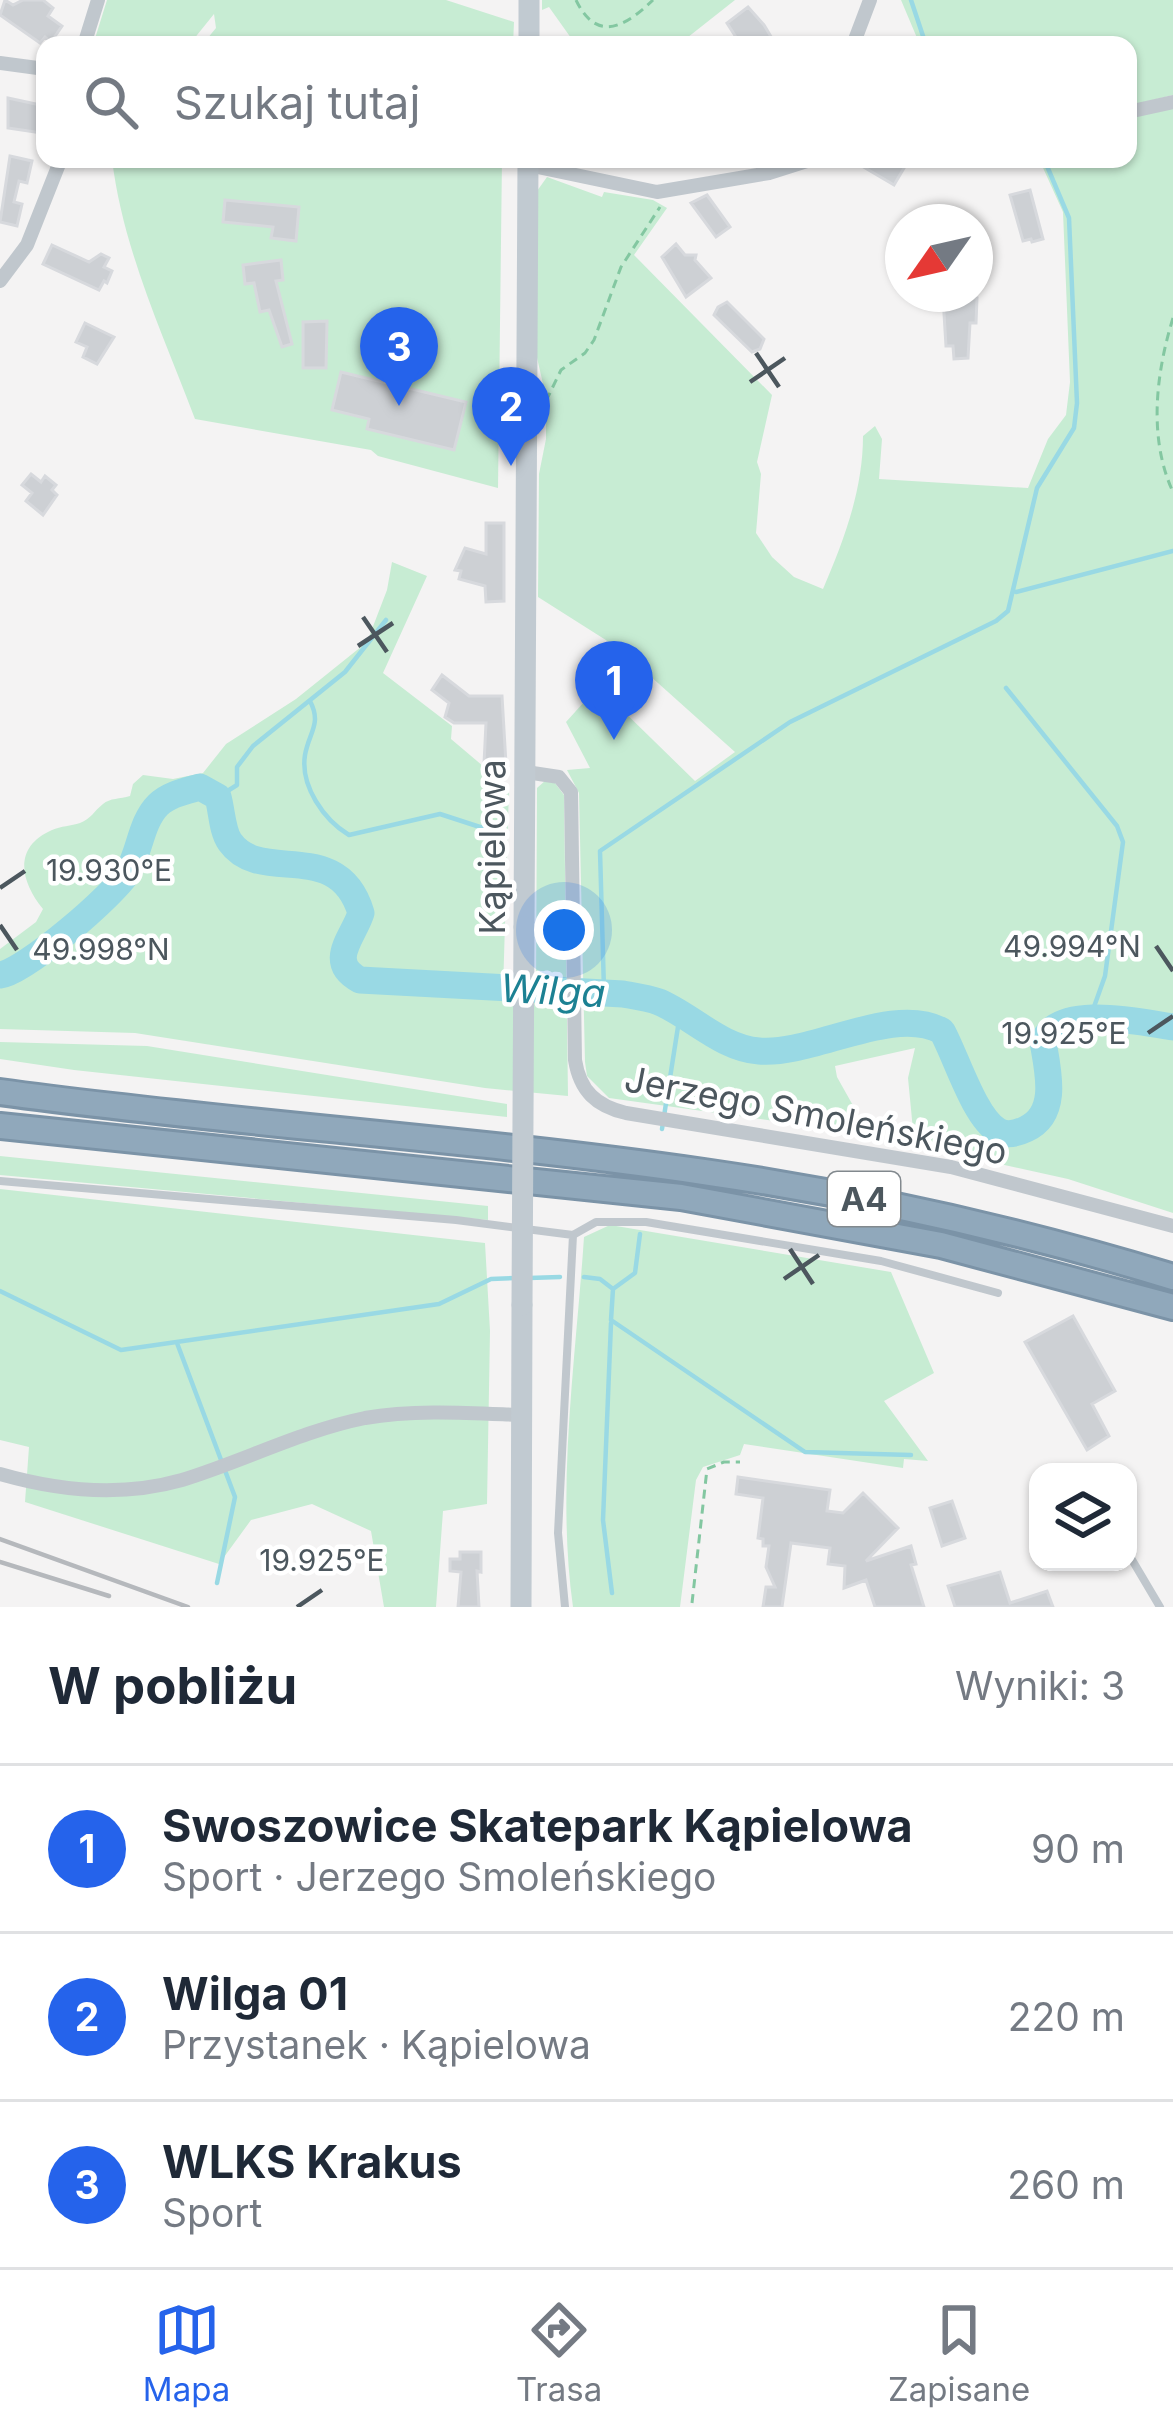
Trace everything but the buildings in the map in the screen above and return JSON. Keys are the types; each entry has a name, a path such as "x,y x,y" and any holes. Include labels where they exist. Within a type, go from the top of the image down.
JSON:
{"highway":[{"name":"A4","path":"0,1092 763,1181 949,1217 1173,1277"},
{"name":"A4","path":"0,1126 681,1197 941,1245 1173,1306"}],"street":[{"path":"87,36 98,0"},
{"path":"529,0 529,36"},
{"path":"856,36 870,0"},
{"path":"0,63 36,68"},
{"path":"1137,110 1173,102"},
{"path":"0,281 27,244 57,168"},
{"name":"Kąpielowa","path":"520,1607 528,168"},
{"path":"554,168 657,192 785,168"},
{"name":"Jerzego Smoleńskiego","path":"526,772 560,777 571,792 578,1074 589,1095 610,1109 951,1168 1173,1226"},
{"path":"0,1474 67,1488 110,1491 160,1485 282,1441 367,1418 522,1414"}],"lane":[{"path":"0,1181 456,1220 573,1235 596,1222 646,1222 881,1261 998,1293"},
{"path":"565,1607 558,1533 573,1235"},
{"path":"1137,1568 1160,1607"}],"path":[{"path":"575,0 587,19 608,27 624,24 653,0"},
{"path":"644,8 646,0"},
{"path":"543,402 561,370 590,347 621,267 665,201"},
{"path":"1173,318 1156,427 1173,492"},
{"path":"692,1603 707,1469 740,1462"}],"green space":[{"path":"107,0 446,0 514,22 513,36 209,36 216,28 214,14 196,36 96,36"},
{"path":"542,0 735,0 689,36 570,36 549,7 542,10"},
{"path":"901,0 1173,0 1173,95 1137,104 1137,36 916,36"},
{"path":"1173,108 1173,1213 1068,1179 905,1143 913,1130 908,1078 915,1048 835,1066 869,1134 609,1098 587,1076 585,1062 579,793 567,770 590,768 566,722 584,702 610,698 695,781 735,752 620,649 538,597 539,474 546,439 546,397 535,349 537,191 547,177 602,197 604,192 653,200 667,208 634,255 772,395 757,462 761,474 756,533 794,577 823,589 851,514 863,436 875,426 882,439 879,479 1028,488 1048,439 1066,415 1070,382 1063,212 1043,168 1137,168 1137,116"},
{"path":"113,168 502,168 498,488 378,456 371,450 195,419 135,259"},
{"path":"392,562 427,576 383,673 452,726 451,739 509,788 503,991 536,992 537,788 546,780 564,795 568,1096 485,1088 135,1033 0,1029 0,949 36,922 43,909 25,876 31,846 52,830 84,821 106,802 130,796 133,784 143,775 173,779 203,773 226,744 296,699 367,642"},
{"path":"0,1042 147,1046 507,1104 507,1117 74,1070 0,1059"},
{"path":"0,1156 488,1206 488,1220 0,1175"},
{"path":"0,1189 485,1243 490,1331 487,1504 443,1511 436,1607 384,1607 371,1531 312,1504 251,1520 219,1564 25,1502 29,1447 0,1440"},
{"path":"610,1225 891,1272 934,1373 884,1401 928,1461 904,1459 903,1468 744,1444 740,1455 703,1467 696,1480 680,1607 573,1607 567,1469 584,1237"}],"waterway":[{"path":"911,0 923,36"},
{"path":"604,990 600,851 790,722 1008,611 1037,488 1074,428 1077,403 1069,218 1048,168"},
{"path":"1016,592 1173,551"},
{"path":"218,797 237,785 237,767 253,746 345,672 386,620"},
{"path":"1006,688 1117,826 1123,842 1105,976 1090,1018"},
{"path":"310,701 315,722 305,755 306,778 316,801 340,829 349,835 440,814 483,828"},
{"name":"Wilga","path":"0,975 48,947 106,897 128,872 158,805 200,787 218,797 227,837 244,855 318,868 350,890 361,913 343,957 350,973 360,980 623,994 659,1002 719,1038 759,1051 803,1046 900,1023 922,1024 942,1031 981,1113 998,1131 1009,1134 1026,1129 1043,1113 1049,1091 1043,1042 1052,1030 1065,1022 1101,1018 1173,1027"},
{"path":"662,1129 680,1014"},
{"path":"613,1289 635,1273 640,1234"},
{"path":"529,1278 560,1277"},
{"path":"584,1277 600,1279 613,1289 611,1320 805,1452 911,1455"},
{"path":"0,1291 121,1350 439,1304 491,1279 517,1278"},
{"path":"611,1323 603,1520 612,1593"},
{"path":"177,1343 235,1497 217,1583"}],"railway":[{"path":"0,1539 188,1607"},
{"path":"0,1562 109,1596"}],"place":[{"name":"WLKS Krakus","path":"399,406"},
{"name":"Wilga 01","path":"511,466"},
{"name":"Swoszowice Skatepark Kąpielowa","path":"614,740"}]}
